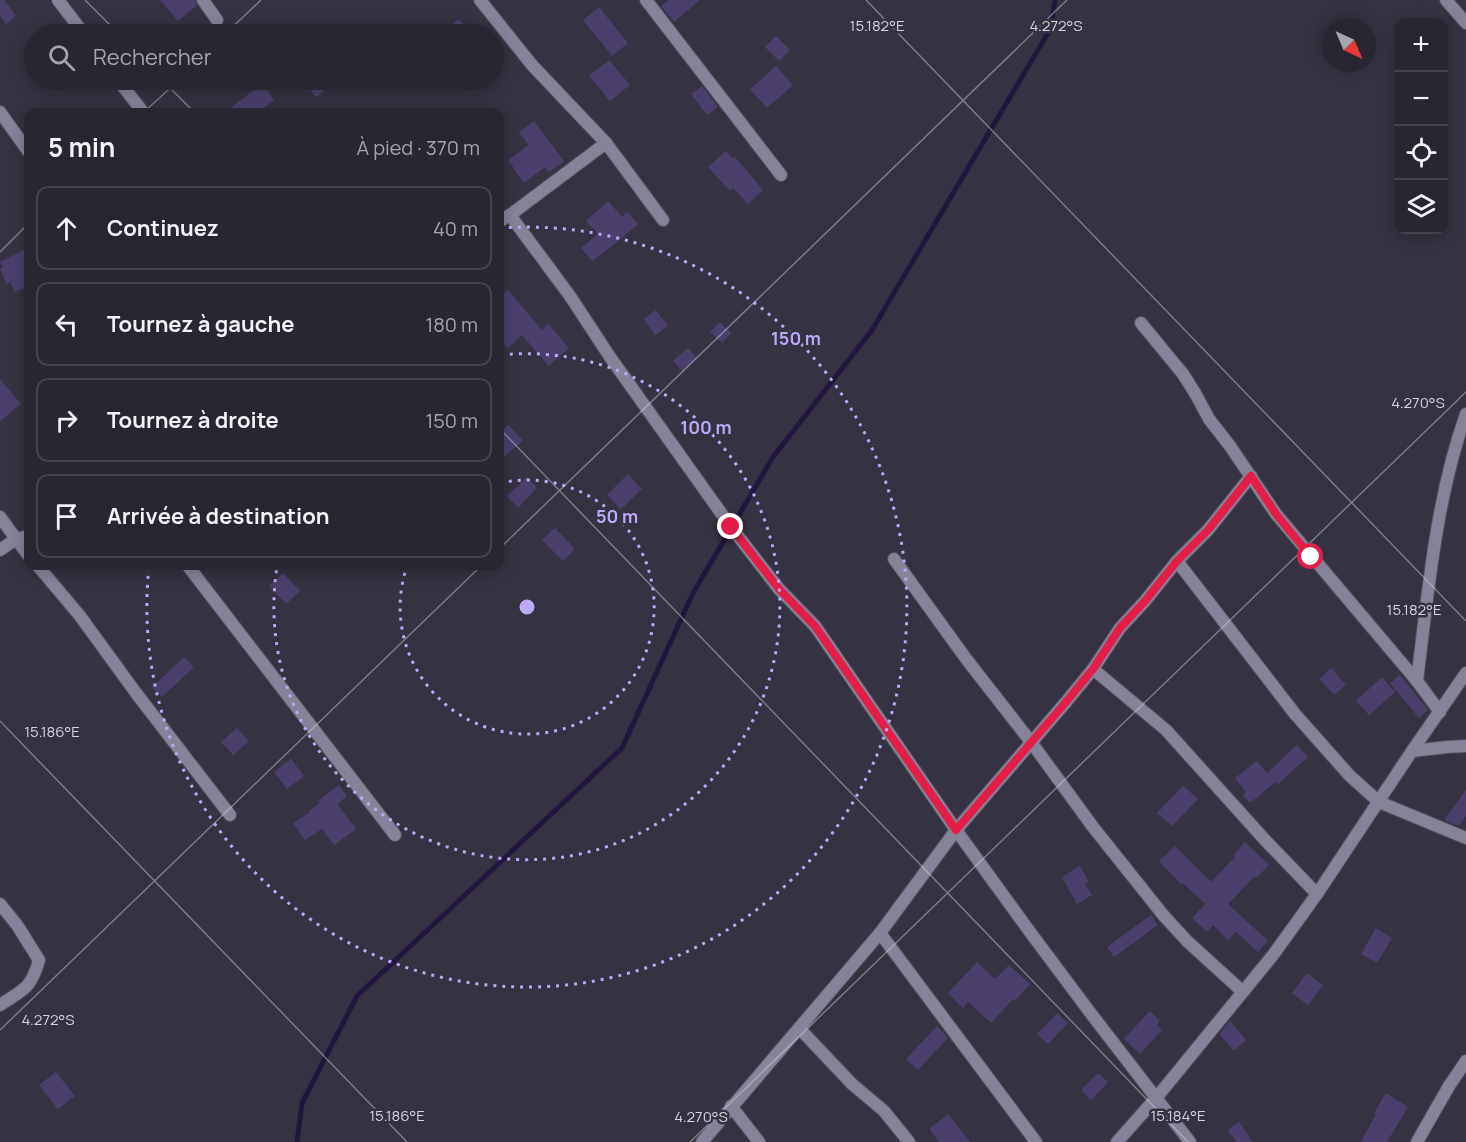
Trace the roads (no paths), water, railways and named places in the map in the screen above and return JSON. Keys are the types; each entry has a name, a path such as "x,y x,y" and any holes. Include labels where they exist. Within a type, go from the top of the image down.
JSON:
{"street":[{"path":"58,0 76,24"},
{"path":"203,0 217,20"},
{"path":"480,0 499,24"},
{"path":"646,0 781,175"},
{"path":"1446,0 1466,23"},
{"path":"504,30 532,65 606,143 663,220"},
{"path":"126,90 140,108"},
{"path":"0,112 24,145"},
{"path":"606,143 505,218 570,296 610,357 731,527 779,589 815,626 956,830 1092,1015 1190,1142"},
{"path":"1142,323 1183,374 1209,419 1276,514 1417,681 1440,712"},
{"path":"1417,681 1440,516 1456,441 1466,414"},
{"path":"702,1142 880,933 956,830 1093,669 1120,628 1177,561 1208,530 1251,476"},
{"path":"0,517 24,550"},
{"path":"0,550 16,539 24,537"},
{"path":"894,559 1093,827 1164,916 1187,941 1242,992"},
{"path":"1177,561 1295,714 1350,776 1379,802 1466,838"},
{"path":"41,570 80,616 230,815"},
{"path":"191,570 395,835"},
{"path":"1093,669 1166,730 1317,894"},
{"path":"1117,1142 1157,1098 1273,955 1466,674"},
{"path":"1412,751 1466,746"},
{"path":"0,904 17,925 39,960 35,975 28,987 0,1005"},
{"path":"880,933 1036,1142"},
{"path":"799,1028 852,1084 884,1112 909,1142"},
{"path":"1417,1142 1466,1061"},
{"path":"732,1106 759,1142"}],"waterway":[{"path":"297,1142 302,1103 357,996 622,748 693,593 773,457 872,330 1051,28 1055,0"}]}
